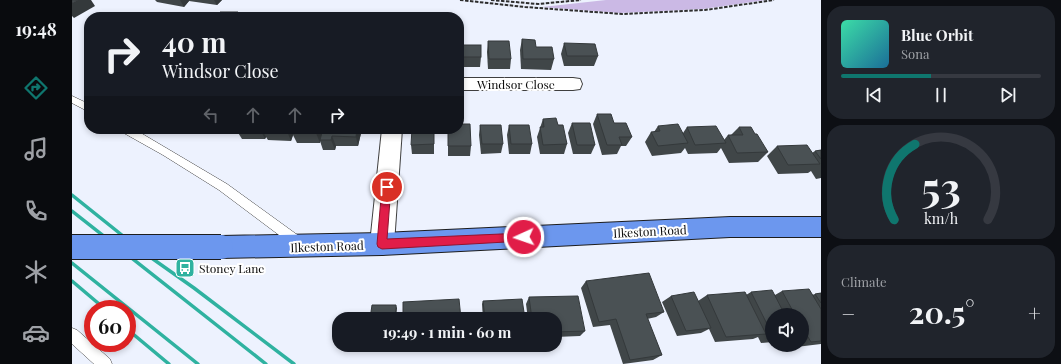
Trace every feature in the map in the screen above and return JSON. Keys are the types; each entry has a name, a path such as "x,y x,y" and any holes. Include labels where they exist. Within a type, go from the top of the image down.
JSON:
{"main road":[{"name":"Ilkeston Road","path":"72,247 304,247 730,227 821,227"}],"street":[{"name":"Windsor Close","path":"464,84 572,84"},
{"path":"382,244 392,134"}],"lane":[{"path":"72,99 84,105"},
{"path":"135,134 223,187 304,247"},
{"path":"72,335 105,364"}],"path":[{"path":"460,0 538,8 622,14 704,10 774,0"},
{"path":"491,0 538,4 581,0"}],"shaded area":[{"path":"606,0 766,0 703,9 620,13 542,7"}],"building":[{"path":"522,39 535,40 536,47 552,47 554,59 523,59"},
{"path":"488,41 509,41 511,59 489,59"},
{"path":"564,43 595,44 598,56 567,56"},
{"path":"464,45 481,45 481,57 464,57"},
{"path":"597,114 611,114 614,123 626,123 632,137 619,137 622,145 607,145"},
{"path":"556,118 558,125 563,125 567,144 543,145 540,127 544,127 543,119"},
{"path":"572,123 590,123 595,145 577,145"},
{"path":"464,124 470,124 471,146 448,146 448,134 464,134"},
{"path":"678,124 688,143 658,146 651,132 660,131 658,126"},
{"path":"480,125 501,125 503,144 482,144"},
{"path":"509,125 529,125 532,144 511,144"},
{"path":"716,126 726,143 695,145 687,127"},
{"path":"739,127 751,127 768,152 737,153 728,135 743,135"},
{"path":"322,134 356,134 356,137 332,136 331,140 320,140"},
{"path":"412,134 434,134 434,144 411,145"},
{"path":"807,145 820,164 788,165 777,146"},
{"path":"821,150 821,159 815,151"},
{"path":"649,273 664,312 646,314 662,355 630,360 616,319 599,322 586,281"},
{"path":"809,289 821,309 821,341 811,342 809,339 809,308 791,308 782,291"},
{"path":"772,290 781,308 765,308 765,320 751,292"},
{"path":"694,292 711,328 686,331 671,296"},
{"path":"745,292 765,334 726,337 707,295"},
{"path":"821,293 821,303 815,294"},
{"path":"578,296 585,331 562,332 562,312 531,312 529,297"},
{"path":"459,299 460,312 403,312 403,302"},
{"path":"522,299 524,312 484,312 483,301"},
{"path":"372,305 396,305 396,312 371,312"}],"railway":[{"path":"72,195 143,252 194,288 294,364"},
{"path":"72,211 266,364"},
{"path":"72,263 198,364"},
{"path":"72,281 94,300"},
{"path":"136,336 169,364"}],"place":[{"name":"Stoney Lane","path":"185,268"}],"route":[{"path":"387,187 382,244 524,237"}]}
